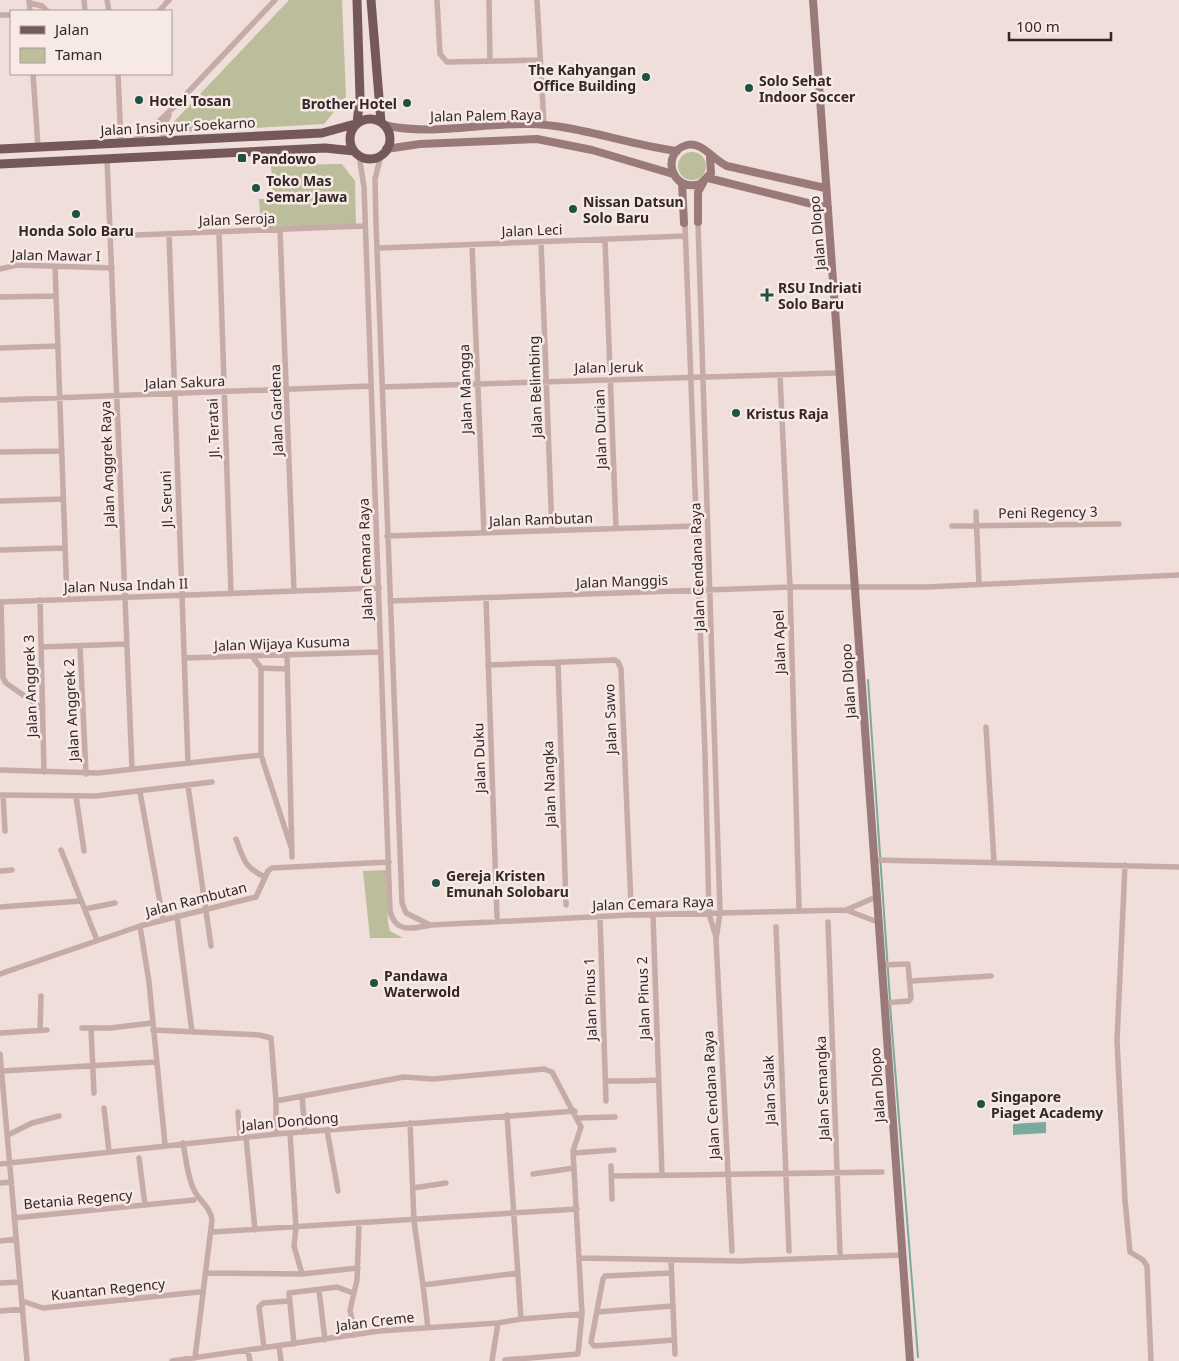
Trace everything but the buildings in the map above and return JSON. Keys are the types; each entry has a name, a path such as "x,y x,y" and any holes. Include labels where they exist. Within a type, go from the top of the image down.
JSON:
{"main road":[{"path":"356,153 350,134 356,124 360,97 357,0"},
{"path":"0,164 325,148 356,153 370,159 384,152 389,137 382,123 373,42 371,0"},
{"path":"358,17 366,22 372,16"},
{"path":"359,40 366,35 373,42"},
{"path":"356,124 369,119 382,123"},
{"name":"Jalan Insinyur Soekarno","path":"0,149 322,133 356,124"},
{"path":"269,135 270,151"}],"street":[{"path":"160,10 169,0"},
{"path":"131,142 151,129 176,105 275,0"},
{"path":"438,0 440,54 447,62 539,60"},
{"path":"489,0 490,61"},
{"path":"537,0 544,125"},
{"name":"Jalan Dlopo","path":"813,0 825,188 840,352 855,588 878,860 876,897 878,922 887,964 902,1255 910,1361"},
{"path":"30,2 42,6 46,10"},
{"path":"33,75 38,147"},
{"path":"118,75 121,142"},
{"path":"164,140 162,135 164,124 176,105"},
{"name":"Jalan Palem Raya","path":"382,123 403,128 544,125 642,146 677,151"},
{"path":"465,127 466,142"},
{"path":"604,153 608,138"},
{"name":"Jalan Palem Raya","path":"384,152 409,145 537,139 604,153 673,174"},
{"path":"825,188 727,166 710,157 702,148 693,145 677,151 671,164 673,174 682,183 691,186 706,180 774,194 828,208"},
{"name":"Jalan Cemara Raya","path":"384,152 375,179 400,871 403,909 408,914 430,925"},
{"name":"Jalan Cemara Raya","path":"356,153 364,187 390,911 393,920 399,926 407,929 430,925 600,917 720,912 846,910"},
{"path":"698,222 698,192 712,168 710,157"},
{"name":"Jalan Anggrek Raya","path":"108,159 132,769"},
{"path":"774,194 776,178"},
{"path":"682,183 684,223"},
{"name":"Jalan Cendana Raya","path":"698,222 720,912 716,938 732,1251"},
{"name":"Jalan Cendana Raya","path":"684,223 705,754 709,913 716,938"},
{"name":"Jalan Seroja","path":"112,236 363,226"},
{"name":"Jalan Gardena","path":"280,230 288,391 294,590"},
{"name":"Jl. Teratai","path":"220,232 231,594"},
{"name":"Jl. Seruni","path":"169,234 188,763"},
{"name":"Jalan Leci","path":"380,248 685,236"},
{"name":"Jalan Durian","path":"605,240 616,528"},
{"name":"Jalan Belimbing","path":"541,242 548,381 552,531"},
{"name":"Jalan Mangga","path":"472,245 484,533"},
{"name":"Jalan Mawar I","path":"0,269 17,265 112,268"},
{"path":"55,266 67,599"},
{"path":"0,297 56,296"},
{"path":"0,348 58,346"},
{"name":"Jalan Jeruk","path":"382,388 477,383 836,373"},
{"name":"Jalan Apel","path":"780,376 790,587 799,908"},
{"name":"Jalan Sakura","path":"0,400 288,391 371,386"},
{"path":"0,452 62,450"},
{"path":"0,501 63,499"},
{"path":"375,501 386,500"},
{"path":"976,512 979,584"},
{"name":"Peni Regency 3","path":"952,526 1119,524"},
{"name":"Jalan Rambutan","path":"387,536 696,526"},
{"path":"0,550 65,548"},
{"name":"Jalan Manggis","path":"390,602 790,587 855,588 979,584 1179,575"},
{"name":"Jalan Nusa Indah II","path":"43,709 6,683 3,678 1,602 379,588"},
{"name":"Jalan Duku","path":"486,598 497,917"},
{"name":"Jalan Anggrek 3","path":"40,600 44,772"},
{"path":"41,647 126,644"},
{"name":"Jalan Anggrek 2","path":"80,646 86,774"},
{"name":"Jalan Wijaya Kusuma","path":"184,658 381,652"},
{"path":"287,655 292,857"},
{"path":"252,656 261,668 261,755 291,847"},
{"name":"Jalan Sawo","path":"488,665 615,660 620,665 630,905"},
{"name":"Jalan Nangka","path":"558,662 566,904"},
{"path":"261,668 287,669"},
{"path":"383,704 393,704"},
{"path":"986,726 994,862"},
{"path":"705,754 715,754"},
{"path":"0,770 86,774 261,755"},
{"path":"5,831 2,795 76,796 140,792 212,782"},
{"path":"188,786 211,946"},
{"path":"140,792 163,920"},
{"path":"76,796 84,851"},
{"path":"236,839 245,864 255,872 266,877 268,871 273,868 389,862"},
{"path":"61,850 96,940"},
{"path":"878,860 1179,867"},
{"path":"1125,865 1117,1041 1125,1200 1130,1252 1143,1260 1147,1266 1152,1361"},
{"path":"0,871 12,870"},
{"path":"389,871 400,871"},
{"name":"Jalan Rambutan","path":"0,974 140,926 256,897 266,877"},
{"path":"846,910 876,897"},
{"path":"0,907 81,901"},
{"path":"85,909 115,903"},
{"path":"846,910 878,922"},
{"name":"Jalan Pinus 2","path":"652,915 662,1175"},
{"path":"177,916 192,1032"},
{"name":"Jalan Pinus 1","path":"600,917 606,1101"},
{"name":"Jalan Semangka","path":"828,922 840,1253"},
{"path":"140,926 165,1144"},
{"name":"Jalan Salak","path":"776,926 789,1252"},
{"path":"887,964 908,964 910,981 910,1000 888,1003"},
{"path":"910,981 991,976"},
{"path":"40,1031 41,996"},
{"path":"82,1028 152,1023"},
{"path":"91,1028 94,1093"},
{"path":"0,1033 48,1030"},
{"path":"153,1030 266,1035 271,1038 276,1101 276,1134"},
{"path":"0,1054 27,1361"},
{"path":"2,1071 156,1062"},
{"path":"276,1101 404,1077 433,1079 544,1070 554,1074 575,1111 582,1129 574,1145 582,1314 578,1354 506,1360"},
{"path":"606,1081 658,1080"},
{"path":"302,1096 305,1132"},
{"path":"104,1108 108,1151"},
{"name":"Jalan Dondong","path":"0,1164 165,1144 575,1111"},
{"path":"238,1112 255,1230"},
{"path":"507,1115 521,1319"},
{"path":"8,1135 32,1123 59,1116"},
{"path":"578,1118 615,1117"},
{"path":"410,1123 414,1221 428,1328"},
{"path":"327,1130 338,1191"},
{"path":"290,1133 296,1228 294,1246 302,1274"},
{"path":"183,1143 190,1182 198,1198 210,1210 212,1232 195,1358"},
{"path":"574,1153 614,1150"},
{"name":"Betania Regency","path":"138,1158 145,1205"},
{"path":"611,1166 612,1199"},
{"path":"533,1174 574,1168"},
{"path":"612,1176 882,1172"},
{"path":"0,1183 11,1182"},
{"path":"413,1188 446,1183"},
{"name":"Betania Regency","path":"14,1218 194,1200"},
{"path":"212,1232 414,1221 577,1209"},
{"path":"355,1335 350,1310 358,1268 359,1224"},
{"path":"0,1241 16,1240"},
{"path":"580,1258 671,1261 902,1255"},
{"path":"671,1261 675,1354"},
{"path":"206,1273 302,1274 358,1268"},
{"path":"423,1286 518,1273"},
{"path":"671,1273 605,1276 591,1342 592,1346 674,1340"},
{"path":"0,1283 20,1282"},
{"path":"294,1344 288,1300 290,1292 337,1287 353,1293"},
{"path":"319,1290 325,1340"},
{"name":"Kuantan Regency","path":"22,1301 43,1308 199,1292"},
{"path":"264,1348 259,1308 263,1303 288,1300"},
{"path":"597,1312 672,1306"},
{"path":"0,1311 23,1309"},
{"name":"Jalan Creme","path":"172,1361 217,1358 264,1348 379,1331 498,1323 521,1319 582,1314"},
{"path":"492,1361 498,1323"},
{"path":"279,1346 281,1361"},
{"path":"248,1351 250,1361"}],"green space":[{"path":"289,0 342,0 346,97 324,124 165,133 166,130"},
{"path":"692,152 702,156 706,166 702,176 692,180 682,176 678,166 682,156"},
{"path":"342,164 355,181 356,226 261,228 259,199 273,199 271,165"},
{"path":"386,870 390,931 403,938 370,938 363,871"}],"water":[{"path":"1046,1122 1046,1133 1013,1135 1013,1124"}],"waterway":[{"path":"868,680 890,1000"},
{"path":"890,1005 918,1357"}],"place":[{"name":"The Kahyangan Office Building","path":"646,77"},
{"name":"Solo Sehat Indoor Soccer","path":"749,88"},
{"name":"Hotel Tosan","path":"139,100"},
{"name":"Brother Hotel","path":"407,103"},
{"name":"Pandowo","path":"242,158"},
{"name":"Toko Mas Semar Jawa","path":"256,188"},
{"name":"Nissan Datsun Solo Baru","path":"573,209"},
{"name":"Honda Solo Baru","path":"76,214"},
{"name":"RSU Indriati Solo Baru","path":"767,295"},
{"name":"Kristus Raja","path":"736,413"},
{"name":"Gereja Kristen Emunah Solobaru","path":"436,883"},
{"name":"Pandawa Waterwold","path":"374,983"},
{"name":"Singapore Piaget Academy","path":"981,1104"}]}
